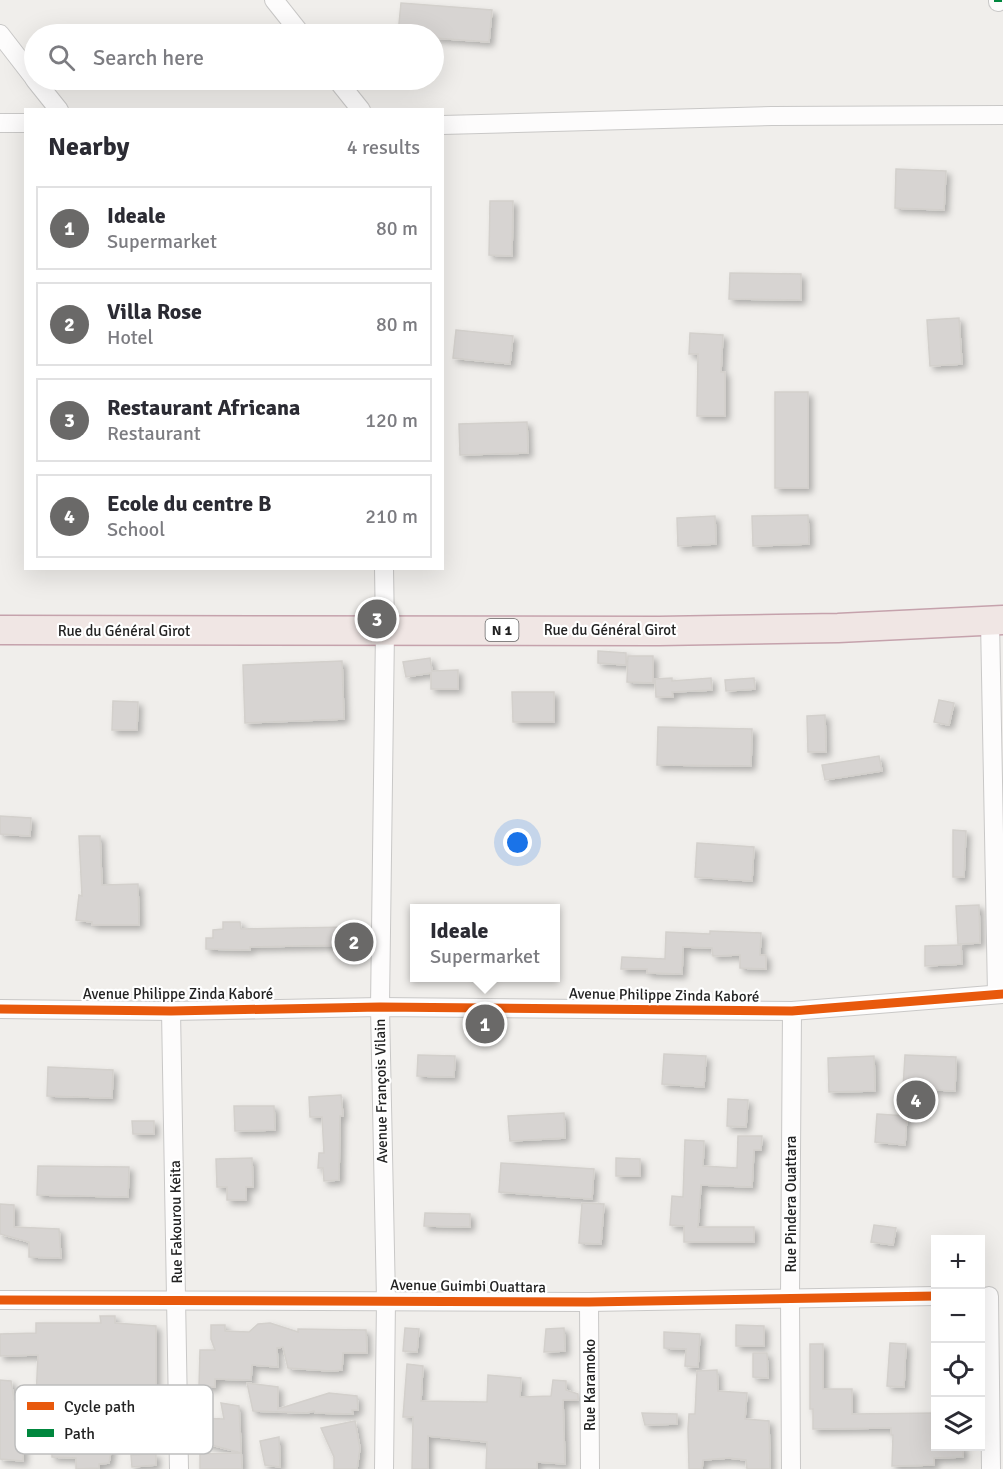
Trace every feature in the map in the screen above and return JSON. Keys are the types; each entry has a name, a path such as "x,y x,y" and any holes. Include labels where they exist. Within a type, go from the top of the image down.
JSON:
{"highway":[{"name":"Rue du Général Girot","path":"0,630 659,631 838,628 997,620"}],"street":[{"path":"274,0 293,24"},
{"path":"0,34 24,65"},
{"path":"44,90 57,108"},
{"path":"345,90 359,108"},
{"path":"444,125 772,116 1003,115"},
{"path":"0,123 24,123"},
{"name":"Avenue François Vilain","path":"384,570 380,1007 386,1300 384,1469"},
{"path":"997,620 1000,994"},
{"name":"Avenue Philippe Zinda Kaboré","path":"0,1010 171,1011 380,1007 792,1011 1000,994"},
{"name":"Rue Fakourou Keita","path":"171,1011 178,1385"},
{"name":"Rue Pindera Ouattara","path":"791,1469 792,1011"},
{"name":"Avenue Guimbi Ouattara","path":"0,1300 589,1302 931,1296"},
{"path":"991,1296 991,1469"},
{"name":"Rue Karamoko","path":"589,1302 590,1469"},
{"name":"Rue Fakourou Keita","path":"179,1454 179,1469"}],"building":[{"path":"401,3 492,10 489,42 444,39 444,24 399,24"},
{"path":"896,169 946,171 944,210 895,208"},
{"path":"490,201 513,201 512,256 489,255"},
{"path":"730,273 801,274 801,300 729,299"},
{"path":"959,318 962,364 930,366 927,320"},
{"path":"456,330 513,336 510,364 453,358"},
{"path":"690,333 723,335 721,372 725,372 725,416 697,416 698,354 689,354"},
{"path":"775,392 808,392 808,488 775,488"},
{"path":"527,422 528,453 460,455 459,424"},
{"path":"808,515 809,544 753,546 752,516"},
{"path":"715,516 716,544 678,546 677,518"},
{"path":"598,651 626,653 626,665 598,663"},
{"path":"628,656 653,656 653,683 627,682"},
{"path":"430,658 432,671 458,670 458,689 431,689 431,673 406,677 403,662"},
{"path":"342,661 344,719 245,723 243,665"},
{"path":"672,678 672,681 711,678 712,690 672,692 673,697 656,697 655,679"},
{"path":"754,678 755,689 726,691 725,680"},
{"path":"512,692 554,692 554,722 513,722"},
{"path":"939,700 954,703 949,725 934,722"},
{"path":"113,701 138,702 137,730 112,730"},
{"path":"825,715 826,752 808,752 807,716"},
{"path":"658,727 752,729 751,766 657,765"},
{"path":"879,756 882,771 825,780 822,765"},
{"path":"0,816 31,818 30,836 0,834"},
{"path":"953,830 966,831 964,877 953,877"},
{"path":"79,836 100,836 102,885 138,884 139,925 92,925 92,922 76,920 79,895 82,896"},
{"path":"697,843 754,847 752,881 695,877"},
{"path":"979,905 980,943 958,944 956,906"},
{"path":"223,922 240,922 241,929 347,927 347,945 250,947 250,950 206,949 206,938 213,938 213,930 223,929"},
{"path":"710,931 761,933 760,955 766,955 766,969 740,968 740,955 713,956 712,948 683,947 682,974 647,973 647,969 621,969 622,957 665,959 666,932 710,934"},
{"path":"961,945 962,964 925,966 925,946"},
{"path":"664,1054 706,1056 704,1087 662,1084"},
{"path":"418,1055 455,1056 454,1077 417,1076"},
{"path":"905,1055 956,1057 955,1091 903,1088"},
{"path":"874,1056 875,1091 829,1092 828,1058"},
{"path":"48,1067 113,1070 112,1098 47,1096"},
{"path":"341,1095 343,1116 340,1116 339,1180 324,1181 323,1168 318,1168 319,1153 324,1153 322,1117 310,1117 309,1097"},
{"path":"728,1099 748,1100 746,1127 727,1126"},
{"path":"234,1106 274,1106 275,1130 235,1131"},
{"path":"564,1113 565,1138 510,1141 508,1116"},
{"path":"877,1114 907,1116 905,1145 875,1142"},
{"path":"132,1121 154,1121 154,1134 133,1134"},
{"path":"738,1136 762,1136 761,1150 754,1150 752,1187 701,1185 698,1227 754,1227 754,1242 684,1242 684,1226 670,1225 672,1196 683,1197 685,1140 704,1141 703,1166 737,1168"},
{"path":"252,1158 253,1187 246,1187 246,1200 227,1200 227,1187 217,1187 216,1159"},
{"path":"616,1158 640,1159 640,1176 616,1176"},
{"path":"501,1163 594,1169 592,1199 499,1192"},
{"path":"38,1166 129,1167 128,1197 37,1195"},
{"path":"582,1203 604,1204 601,1244 579,1243"},
{"path":"0,1204 14,1205 14,1227 59,1229 61,1258 29,1257 29,1242 0,1234"},
{"path":"425,1213 470,1214 470,1227 424,1226"},
{"path":"874,1225 896,1228 893,1245 871,1242"},
{"path":"100,1316 115,1316 115,1323 156,1326 156,1385 37,1385 38,1355 0,1356 0,1334 36,1333 36,1323 101,1323"},
{"path":"270,1323 298,1332 298,1329 366,1330 367,1353 343,1353 342,1370 331,1371 288,1368 283,1347 277,1348 278,1367 252,1365 251,1380 215,1379 215,1387 199,1385 200,1350 215,1350 211,1339 211,1325 225,1325 225,1331 249,1332 258,1324"},
{"path":"736,1325 764,1326 764,1346 736,1346"},
{"path":"405,1328 419,1329 417,1352 403,1351"},
{"path":"564,1328 565,1351 544,1352 546,1329"},
{"path":"664,1332 700,1334 698,1367 685,1366 686,1349 664,1348"},
{"path":"890,1343 906,1344 904,1387 887,1386"},
{"path":"810,1344 823,1344 823,1389 852,1389 852,1414 931,1413 931,1451 963,1451 963,1457 934,1458 934,1465 892,1466 893,1435 891,1435 891,1428 813,1429 813,1409 810,1409"},
{"path":"753,1353 767,1353 768,1378 753,1377"},
{"path":"407,1364 423,1366 421,1401 487,1402 488,1375 521,1378 520,1397 551,1396 553,1380 566,1381 566,1390 578,1394 578,1400 563,1400 565,1464 537,1462 537,1469 486,1469 487,1442 428,1436 428,1469 412,1469 413,1417 403,1417"},
{"path":"717,1370 718,1391 747,1393 745,1419 769,1421 770,1469 747,1469 746,1460 729,1458 703,1460 702,1469 689,1469 689,1414 695,1414 697,1371"},
{"path":"0,1380 11,1381 14,1400 15,1454 23,1454 23,1461 0,1459"},
{"path":"247,1383 278,1387 278,1409 329,1393 357,1396 358,1410 352,1410 353,1414 315,1413 314,1411 307,1413 253,1411"},
{"path":"221,1403 239,1406 242,1469 200,1469 200,1454 241,1453 213,1445 213,1419 224,1419"},
{"path":"642,1413 677,1414 677,1424 645,1425"},
{"path":"355,1421 360,1448 357,1469 334,1469 334,1457 321,1428"},
{"path":"279,1437 280,1467 265,1465 260,1441"},
{"path":"52,1454 110,1454 109,1463 99,1464 99,1468 76,1469 76,1458 52,1457"},
{"path":"156,1454 156,1465 132,1467 131,1455"}],"cycle path":[{"path":"0,1009 171,1011 380,1007 792,1011 1003,994"},
{"path":"0,1300 589,1302 931,1296"}],"place":[{"name":"Restaurant Africana","path":"377,619"},
{"name":"Villa Rose","path":"354,942"},
{"name":"Ideale","path":"485,1024"},
{"name":"Ecole du centre B","path":"916,1100"}]}
